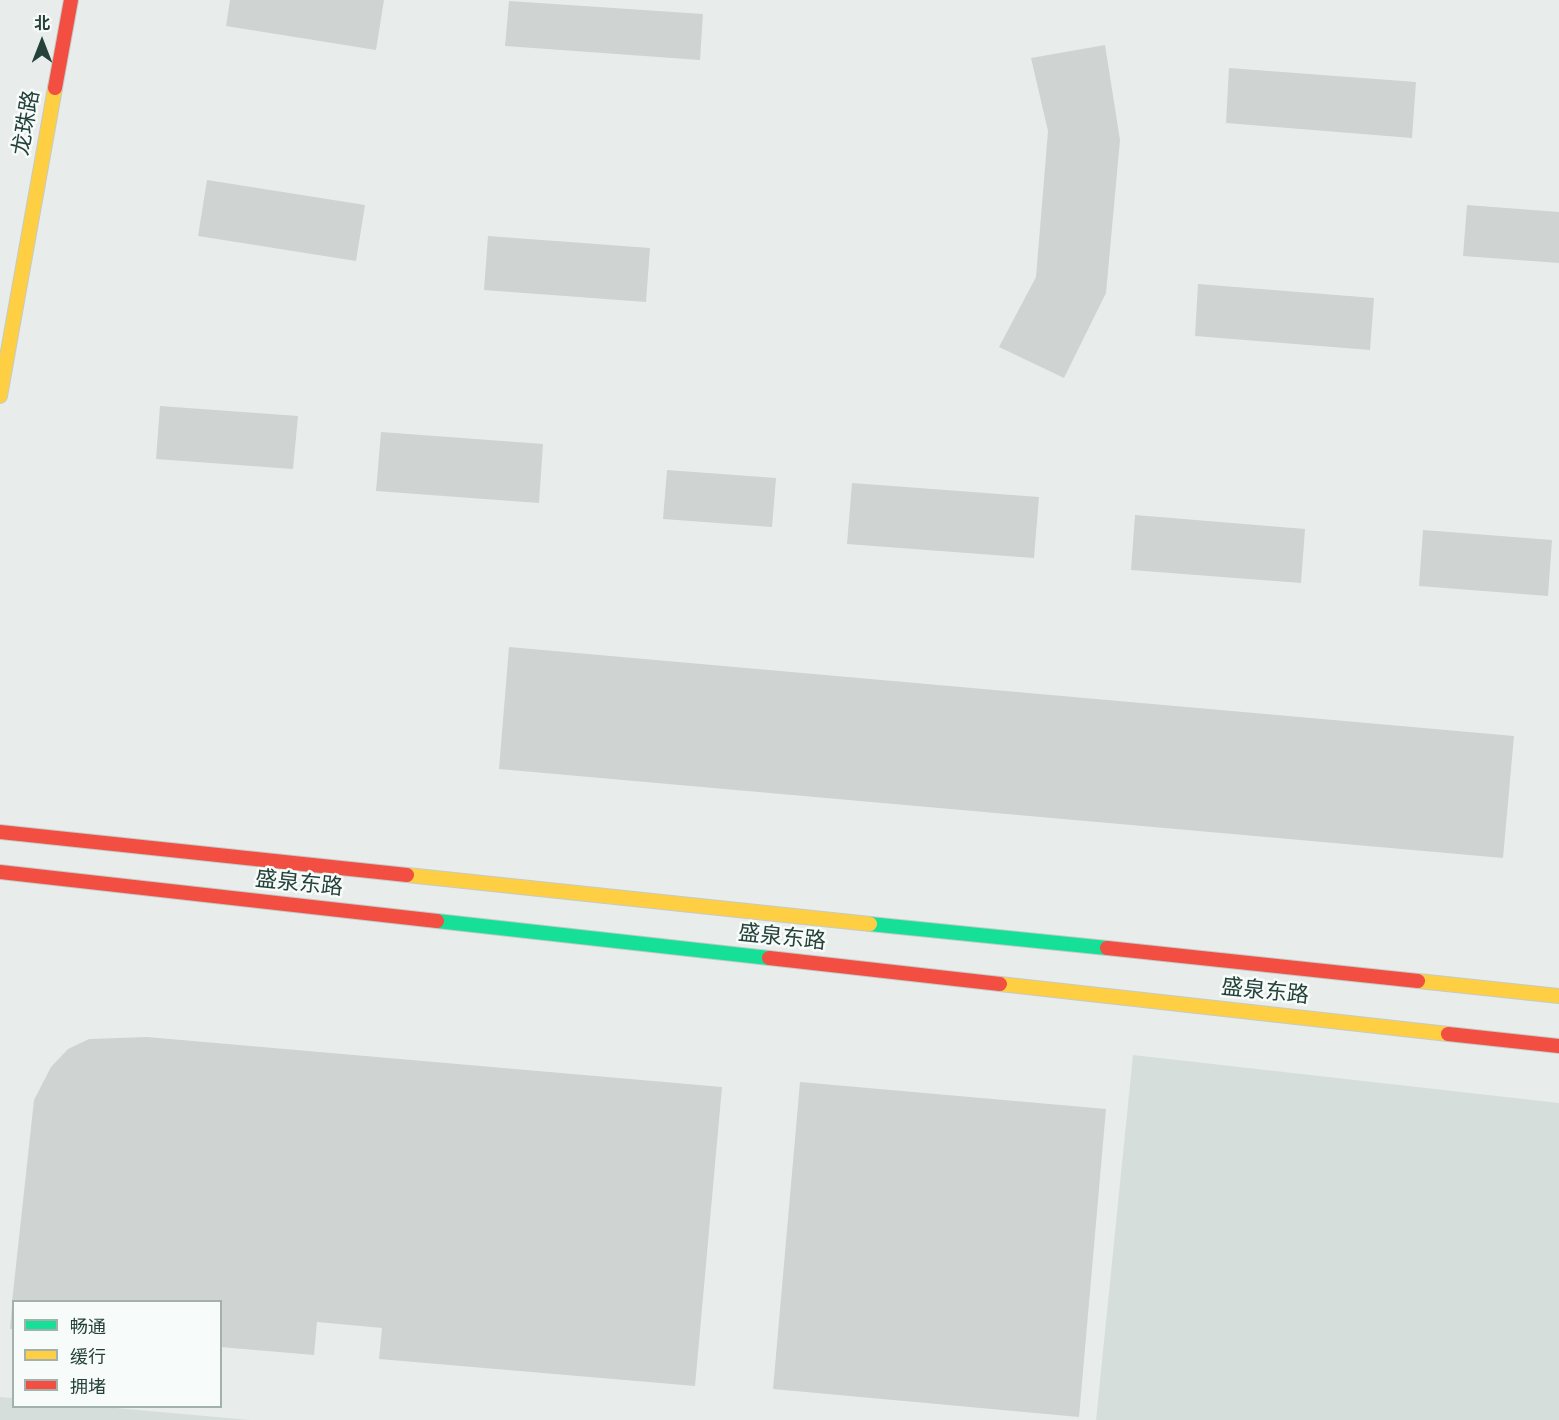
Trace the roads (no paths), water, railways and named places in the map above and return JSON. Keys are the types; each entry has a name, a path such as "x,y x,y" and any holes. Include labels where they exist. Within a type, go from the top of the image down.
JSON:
{"street":[{"name":"龙珠路","path":"0,396 71,0"},
{"name":"盛泉东路","path":"0,832 1559,996"},
{"name":"盛泉东路","path":"0,872 1559,1046"}]}
